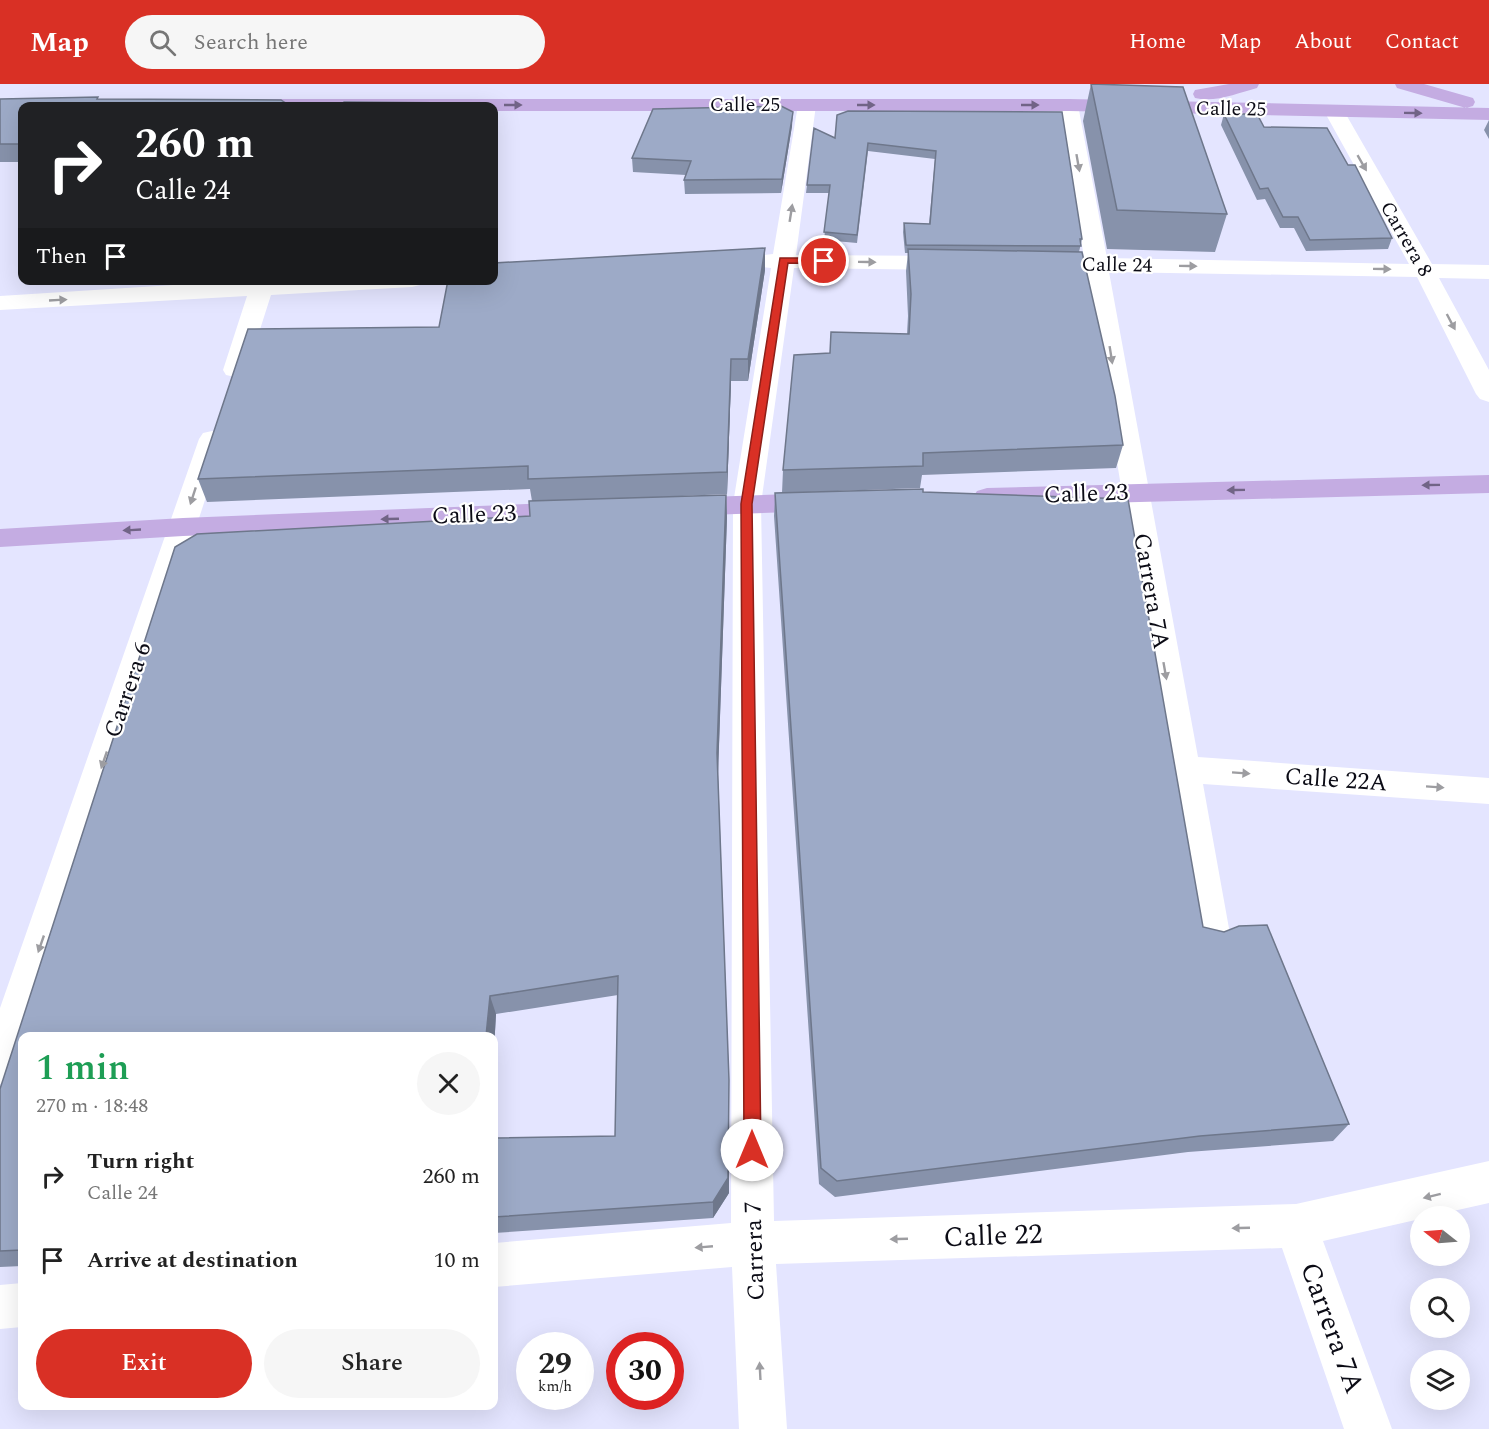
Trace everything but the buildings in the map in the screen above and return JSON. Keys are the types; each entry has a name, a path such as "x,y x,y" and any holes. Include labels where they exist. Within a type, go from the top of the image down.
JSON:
{"main road":[{"path":"1069,105 1108,98 1186,96 1220,92 1250,84"},
{"path":"1404,84 1457,100 1489,104"},
{"path":"884,87 943,100 991,105"},
{"name":"Carrera 8","path":"1323,90 1334,111"},
{"name":"Calle 25","path":"498,106 1069,105 1489,114"},
{"name":"Calle 23","path":"960,498 1489,483"},
{"path":"653,508 842,501"},
{"name":"Calle 23","path":"0,538 183,527 606,510"}],"street":[{"name":"Carrera 7","path":"763,1429 753,1243 747,504 807,105"},
{"name":"Carrera 7A","path":"1069,105 1212,934"},
{"name":"Carrera 8","path":"1334,111 1424,270 1489,394"},
{"path":"737,262 784,260 971,263"},
{"name":"Calle 24","path":"1019,264 1489,272"},
{"path":"0,303 263,285"},
{"name":"Carrera 6","path":"0,1065 263,285"},
{"name":"Calle 22A","path":"1182,769 1489,791"},
{"name":"Calle 22","path":"498,1265 753,1243 1296,1226 1489,1182"},
{"name":"Carrera 7A","path":"1296,1226 1368,1429"},
{"path":"0,1307 18,1305"}],"route":[{"path":"752,1150 747,504 784,260 824,261"}]}
